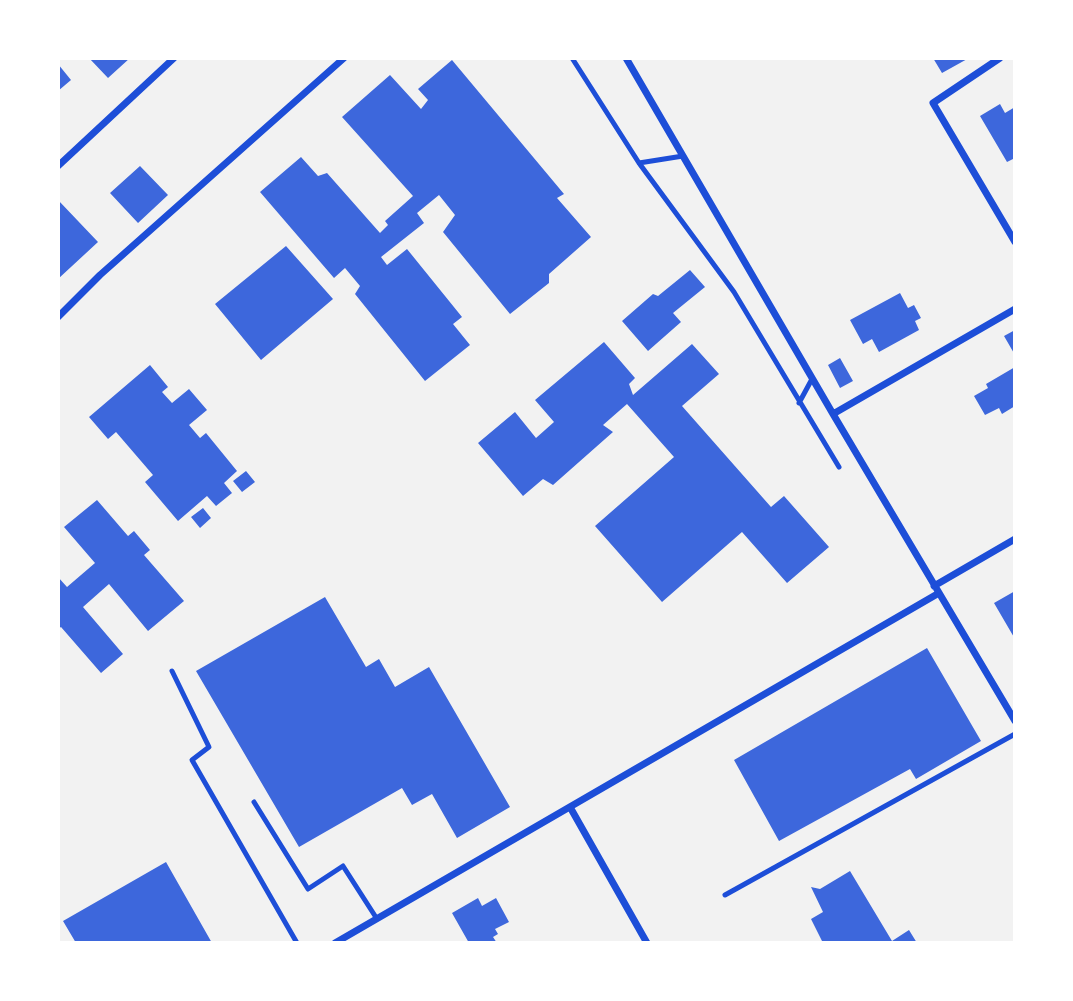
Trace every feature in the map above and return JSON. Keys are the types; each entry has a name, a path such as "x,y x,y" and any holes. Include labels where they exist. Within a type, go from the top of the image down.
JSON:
{"street":[{"path":"58,166 174,58"},
{"path":"58,317 100,275 344,58"},
{"path":"626,58 1015,721"},
{"path":"1000,58 933,103 1015,242"},
{"path":"833,414 1015,309"},
{"path":"335,943 570,807 1015,539"},
{"path":"570,807 647,943"}],"lane":[{"path":"572,58 639,163 734,292 839,467"},
{"path":"639,163 683,156"},
{"path":"799,404 812,379"},
{"path":"172,671 209,747 192,760 297,943"},
{"path":"725,895 1015,734"},
{"path":"254,802 307,889 343,866 377,919"}],"building":[{"path":"89,58 130,58 108,78"},
{"path":"933,58 969,58 942,73"},
{"path":"452,60 564,194 557,198 591,237 549,274 549,283 510,314 443,232 455,215 439,195 417,213 424,223 381,257 387,265 407,249 462,317 453,324 470,345 425,381 355,294 360,286 345,268 334,278 260,192 301,157 318,176 327,173 380,233 388,225 385,221 413,196 342,117 390,75 421,109 428,100 418,89"},
{"path":"58,64 71,80 58,91"},
{"path":"1000,104 1005,113 1015,107 1015,158 1007,162 980,116"},
{"path":"140,166 168,195 138,223 110,193"},
{"path":"58,202 98,242 58,279"},
{"path":"286,246 333,299 261,360 215,304"},
{"path":"690,270 705,287 673,313 681,322 648,351 622,321 653,294 658,296"},
{"path":"900,293 908,308 914,305 921,318 915,321 919,330 879,352 872,339 863,344 850,320"},
{"path":"1015,330 1015,355 1004,336"},
{"path":"604,342 635,378 629,384 633,395 692,344 719,374 682,406 771,507 784,496 829,547 787,583 742,532 662,602 595,526 674,457 627,404 603,425 613,432 553,485 543,479 523,496 478,443 515,412 536,438 554,422 535,400"},
{"path":"840,358 853,381 840,388 828,365"},
{"path":"150,365 168,387 162,392 172,403 189,389 207,410 189,425 200,438 206,433 237,471 224,483 232,493 216,506 207,496 178,521 145,482 153,475 116,432 108,439 89,417"},
{"path":"1015,367 1015,406 1002,414 999,408 985,415 974,396 988,388 986,384"},
{"path":"246,471 255,482 242,492 233,481"},
{"path":"97,500 128,536 134,531 150,550 144,555 184,601 148,631 109,584 83,607 123,654 101,673 61,627 58,629 58,577 67,587 95,563 64,527"},
{"path":"203,508 211,518 200,528 191,517"},
{"path":"1015,591 1015,639 994,603"},
{"path":"325,597 366,667 379,659 395,687 429,667 510,807 457,838 432,794 412,805 402,788 299,847 196,671"},
{"path":"927,648 981,741 916,779 910,769 779,841 734,760"},
{"path":"166,862 212,943 76,943 63,921"},
{"path":"850,871 892,941 909,930 917,943 823,943 811,919 823,912 811,887 820,889"},
{"path":"478,898 482,906 496,898 509,922 495,929 498,934 493,937 497,943 469,943 452,913"}]}
